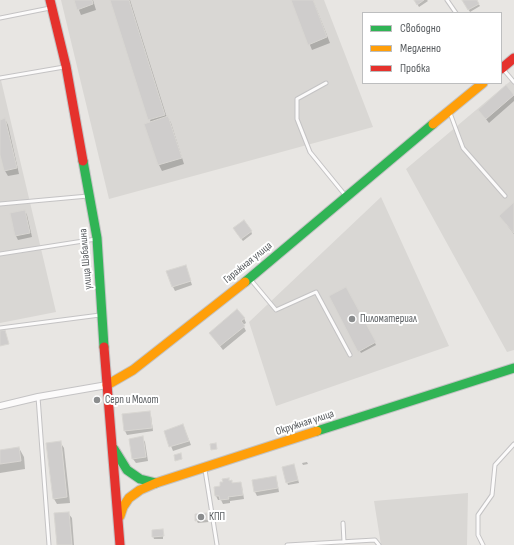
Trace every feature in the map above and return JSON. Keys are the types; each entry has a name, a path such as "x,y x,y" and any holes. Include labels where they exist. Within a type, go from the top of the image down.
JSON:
{"street":[{"name":"улица Шабалина","path":"51,4 66,66 97,238 120,545"},
{"path":"502,67 514,58"},
{"name":"Гаражная улица","path":"0,406 107,384 133,370 250,278 482,84"},
{"name":"Окружная улица","path":"119,519 129,498 140,490 156,483 513,370"},
{"path":"112,446 127,470 140,479 156,483"}],"lane":[{"path":"447,0 455,12"},
{"path":"0,18 51,4"},
{"path":"0,78 66,66"},
{"path":"502,69 514,82"},
{"path":"326,83 297,99 297,119 310,152 346,197"},
{"path":"449,111 463,148 505,196"},
{"path":"0,204 90,196"},
{"path":"0,254 97,238"},
{"path":"250,278 276,310 316,292 350,355"},
{"path":"0,328 102,315"},
{"path":"38,397 49,545"},
{"path":"482,545 478,534 478,515 492,495 495,465 514,444"},
{"path":"205,468 217,545"},
{"path":"343,523 344,542"},
{"path":"287,545 375,540 379,545"}],"shaded area":[{"path":"61,0 324,0 373,127 109,199"},
{"path":"0,76 56,312 0,323"},
{"path":"514,78 514,350 507,352 406,169"},
{"path":"381,197 449,346 276,406 249,322"},
{"path":"468,493 467,545 381,545 374,501"}],"building":[{"path":"74,0 92,0 93,4 77,10"},
{"path":"110,0 129,0 165,115 148,120"},
{"path":"291,0 313,0 327,37 308,45"},
{"path":"414,0 424,0 417,5"},
{"path":"462,0 477,0 479,4 468,10"},
{"path":"506,85 514,95 486,119 478,110"},
{"path":"168,116 182,158 158,165 144,124"},
{"path":"5,118 17,168 4,171 0,155 0,120"},
{"path":"514,202 514,233 499,216"},
{"path":"25,210 30,233 15,236 10,213"},
{"path":"244,220 252,231 241,239 233,228"},
{"path":"186,265 191,281 172,287 166,271"},
{"name":"Пиломатериал","path":"346,287 376,342 358,352 329,296"},
{"path":"237,309 245,318 241,321 245,326 220,346 209,333"},
{"path":"5,330 9,344 0,346 0,331"},
{"path":"150,411 152,428 124,431 122,414"},
{"path":"183,424 189,441 169,447 164,431"},
{"path":"143,436 146,457 132,459 129,439"},
{"path":"61,441 67,497 53,499 46,443"},
{"path":"216,443 217,449 211,450 210,444"},
{"path":"19,447 21,461 0,464 0,450"},
{"path":"181,453 182,459 175,461 174,455"},
{"path":"294,464 298,480 286,483 282,467"},
{"path":"276,476 278,488 254,492 252,480"},
{"path":"229,478 229,481 232,480 232,483 241,482 243,495 228,497 229,499 220,500 219,496 215,496 214,487 220,486 220,482 223,482 222,479"},
{"path":"69,512 72,545 57,545 54,513"},
{"name":"КПП","path":"207,513 208,519 195,521 195,514"},
{"path":"163,529 164,536 152,537 152,530"}],"traffic: fast":[{"path":"245,282 433,124"},
{"path":"83,161 97,238 104,347"},
{"path":"317,431 514,368"},
{"path":"114,449 127,470 140,479 156,483"}],"traffic: slow":[{"path":"433,124 482,84"},
{"path":"107,385 133,370 245,282"},
{"path":"120,516 123,507 129,498 140,490 156,483 317,431"}],"traffic: jam":[{"path":"50,0 66,66 83,161"},
{"path":"502,68 514,58"},
{"path":"104,347 120,545"}],"place":[{"name":"Пиломатериал","path":"352,319"},
{"name":"Серп и Молот","path":"97,400"},
{"name":"КПП","path":"201,517"}]}
